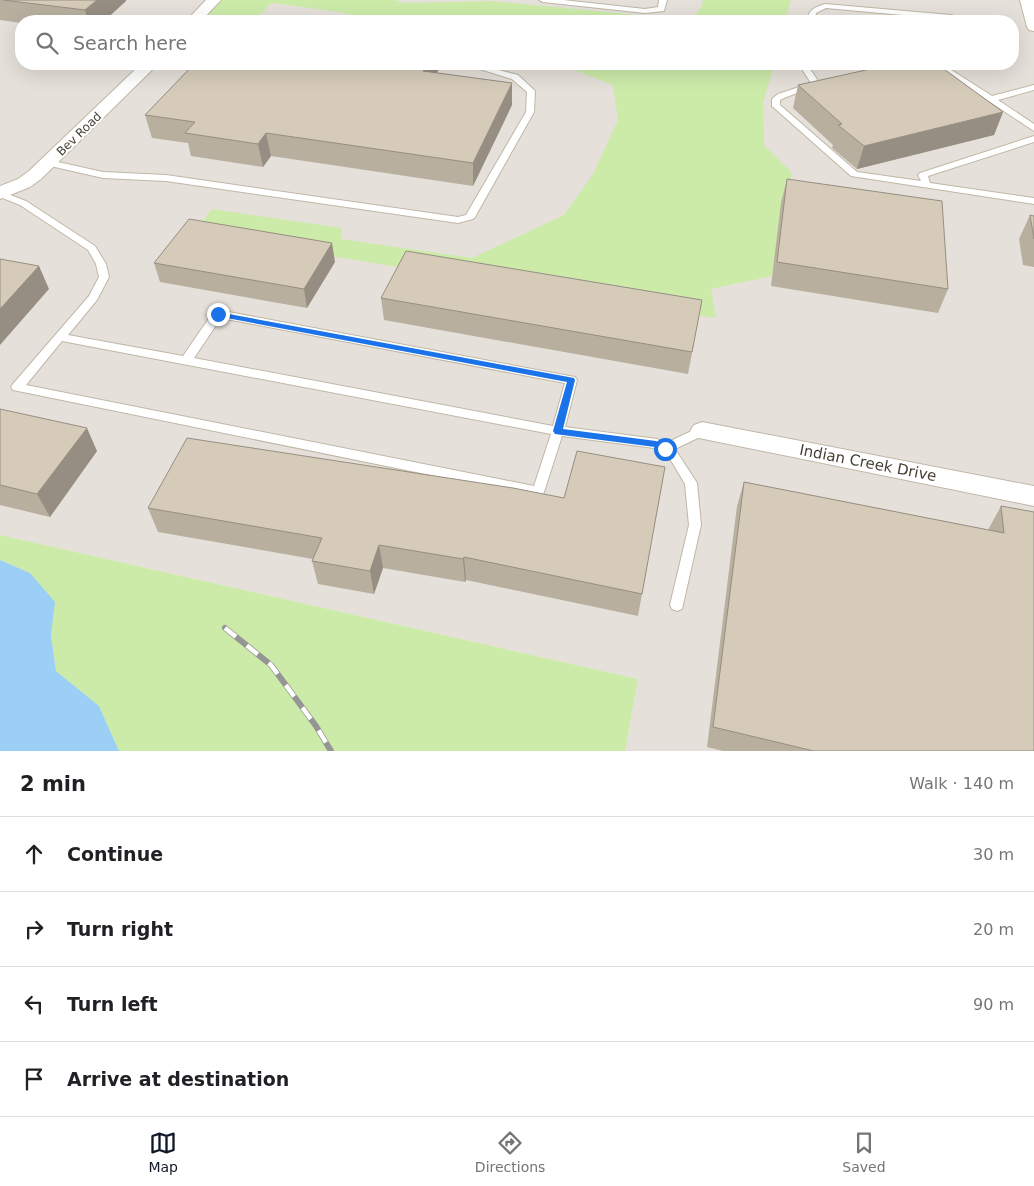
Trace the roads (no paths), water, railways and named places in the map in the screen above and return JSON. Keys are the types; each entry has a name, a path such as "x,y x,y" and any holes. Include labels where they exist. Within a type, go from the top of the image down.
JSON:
{"street":[{"path":"198,15 210,0"},
{"path":"1027,0 1034,27"},
{"name":"Bev Road","path":"0,194 24,183 48,163 144,70"},
{"name":"Indian Creek Drive","path":"702,430 1034,496"}],"lane":[{"path":"543,0 645,11 660,9 663,0"},
{"path":"812,15 816,9 825,6 928,15"},
{"path":"48,163 103,175 166,178 458,220 470,217 530,112 531,91 515,78 488,70"},
{"path":"808,70 820,82 781,96 776,99 776,106 854,174 1034,201"},
{"path":"947,70 1034,128"},
{"path":"991,98 1034,87"},
{"path":"926,184 923,175 1034,139"},
{"path":"0,194 23,203 92,248 101,264 104,277 93,298 17,387 538,492 558,431 571,380 218,314 186,361"},
{"path":"59,337 558,431 656,444 674,454 691,483 695,525 677,605"},
{"path":"665,449 702,430"}],"water":[{"path":"0,560 30,573 55,602 51,635 56,671 99,706 119,751 0,751"}],"railway":[{"path":"225,628 271,665 316,726 331,751"}]}
